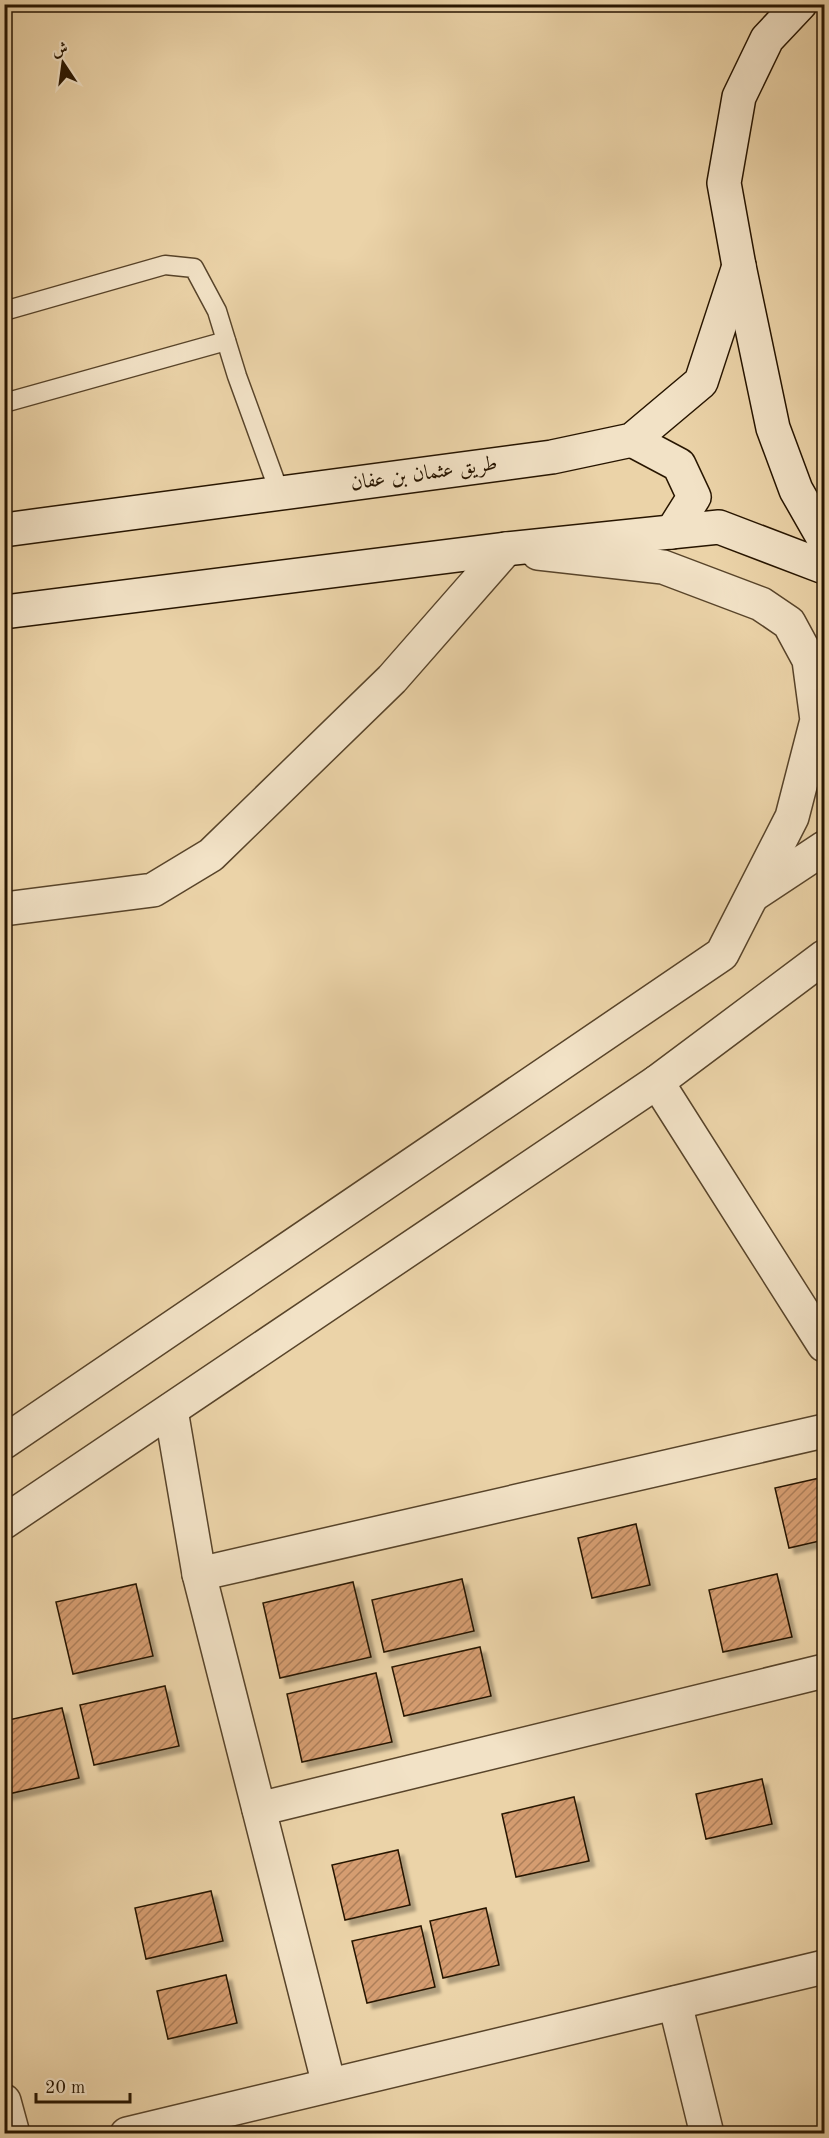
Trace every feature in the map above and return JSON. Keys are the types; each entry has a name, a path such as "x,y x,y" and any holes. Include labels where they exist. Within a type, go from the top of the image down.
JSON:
{"street":[{"path":"800,4 767,39 739,97 724,183 772,428 796,490 825,539"},
{"name":"طريق عثمان بن عفان","path":"4,530 552,457 632,440 701,382 739,266"},
{"path":"632,440 679,465 694,497 672,532"},
{"path":"4,612 506,549 719,527 825,567"},
{"path":"4,1442 723,954 792,817 817,720 809,660 789,623 761,604 663,567 506,549"},
{"path":"4,909 153,890 212,855 392,679 506,549"},
{"path":"752,895 825,848"},
{"path":"4,1522 657,1082 825,957"},
{"path":"657,1082 825,1346"},
{"path":"171,1410 199,1574 329,2085"},
{"path":"199,1574 825,1431"},
{"path":"259,1809 825,1671"},
{"path":"127,2133 208,2124 329,2085 825,1967"},
{"path":"675,2002 707,2133"},
{"path":"4,2101 13,2133"}],"lane":[{"path":"4,311 165,265 194,268 217,311 280,494"},
{"path":"4,403 226,341"}],"building":[{"path":"824,1477 824,1540 789,1548 775,1488"},
{"path":"636,1524 650,1585 592,1598 578,1538"},
{"path":"777,1574 792,1637 723,1652 709,1590"},
{"path":"462,1579 474,1631 384,1652 372,1600"},
{"path":"353,1582 371,1657 280,1678 263,1603"},
{"path":"136,1584 153,1656 73,1674 56,1602"},
{"path":"480,1647 491,1696 404,1716 392,1667"},
{"path":"376,1673 392,1742 302,1762 287,1694"},
{"path":"165,1686 179,1746 94,1765 80,1705"},
{"path":"62,1708 79,1778 4,1795 4,1721"},
{"path":"762,1779 772,1824 706,1839 696,1794"},
{"path":"574,1797 589,1861 516,1877 502,1814"},
{"path":"398,1850 410,1905 345,1920 332,1865"},
{"path":"211,1891 223,1941 146,1959 135,1908"},
{"path":"486,1908 499,1965 443,1978 430,1921"},
{"path":"421,1926 435,1987 367,2003 352,1941"},
{"path":"226,1975 237,2023 168,2039 157,1991"}]}
